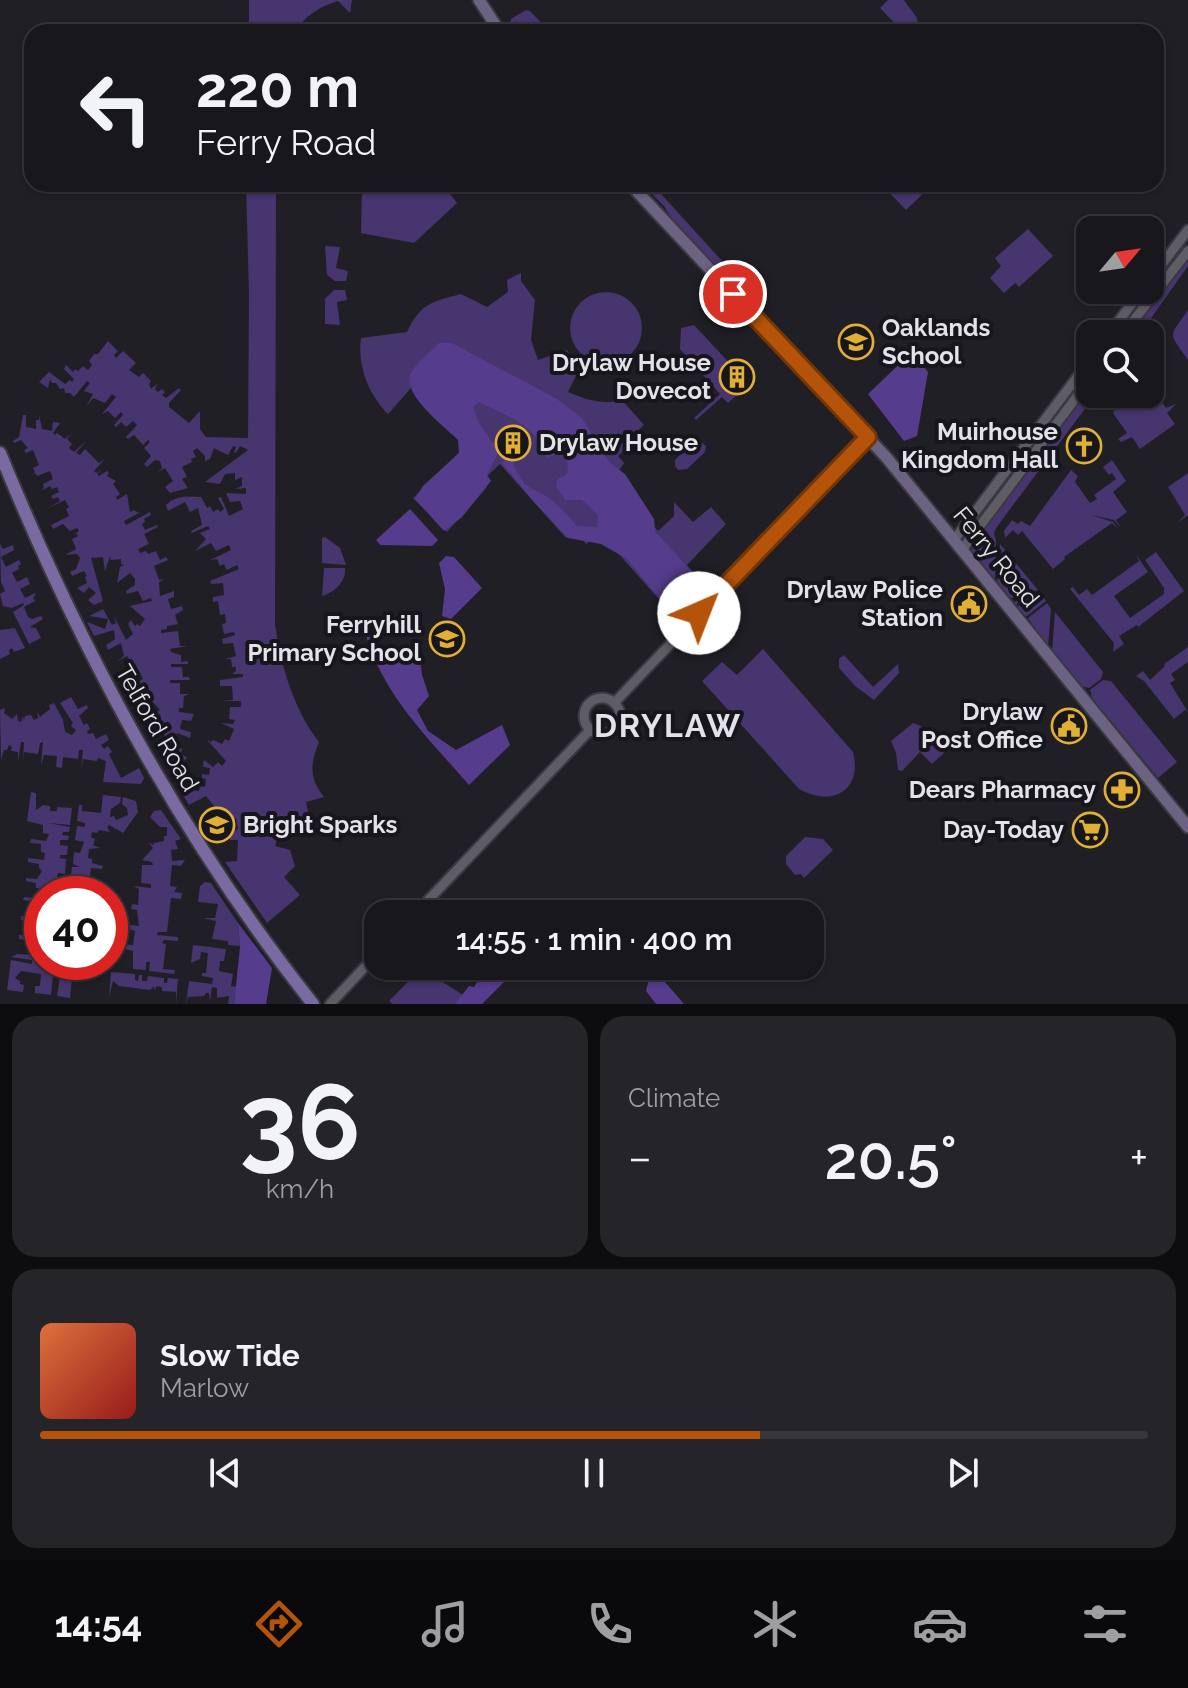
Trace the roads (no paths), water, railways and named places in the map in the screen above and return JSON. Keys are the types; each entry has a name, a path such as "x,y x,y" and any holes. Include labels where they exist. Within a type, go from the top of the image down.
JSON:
{"main road":[{"path":"479,0 495,24"},
{"name":"Ferry Road","path":"638,192 868,437 1188,827"},
{"name":"Telford Road","path":"0,453 49,570 107,687 187,823 245,911 313,1004"}],"street":[{"path":"1164,262 1188,230"},
{"path":"1134,320 1188,251"},
{"path":"1120,319 1131,304"},
{"path":"954,540 1076,379"},
{"path":"962,550 1076,398"},
{"path":"614,703 868,437"},
{"path":"604,698 614,703 620,715 613,731 601,734 590,730 584,714 590,702 604,698"},
{"path":"428,900 590,730"},
{"path":"330,1004 364,968"}],"place":[{"name":"Oaklands School","path":"856,342"},
{"name":"Drylaw House Dovecot","path":"737,377"},
{"name":"Drylaw House","path":"513,443"},
{"name":"Muirhouse Kingdom Hall","path":"1084,446"},
{"name":"Drylaw Police Station","path":"969,604"},
{"name":"Ferryhill Primary School","path":"447,639"},
{"name":"Drylaw Post Office","path":"1069,726"},
{"name":"Dears Pharmacy","path":"1122,790"},
{"name":"Bright Sparks","path":"217,825"},
{"name":"Day-Today","path":"1090,830"}],"district":[{"name":"DRYLAW","path":"668,726"}]}
